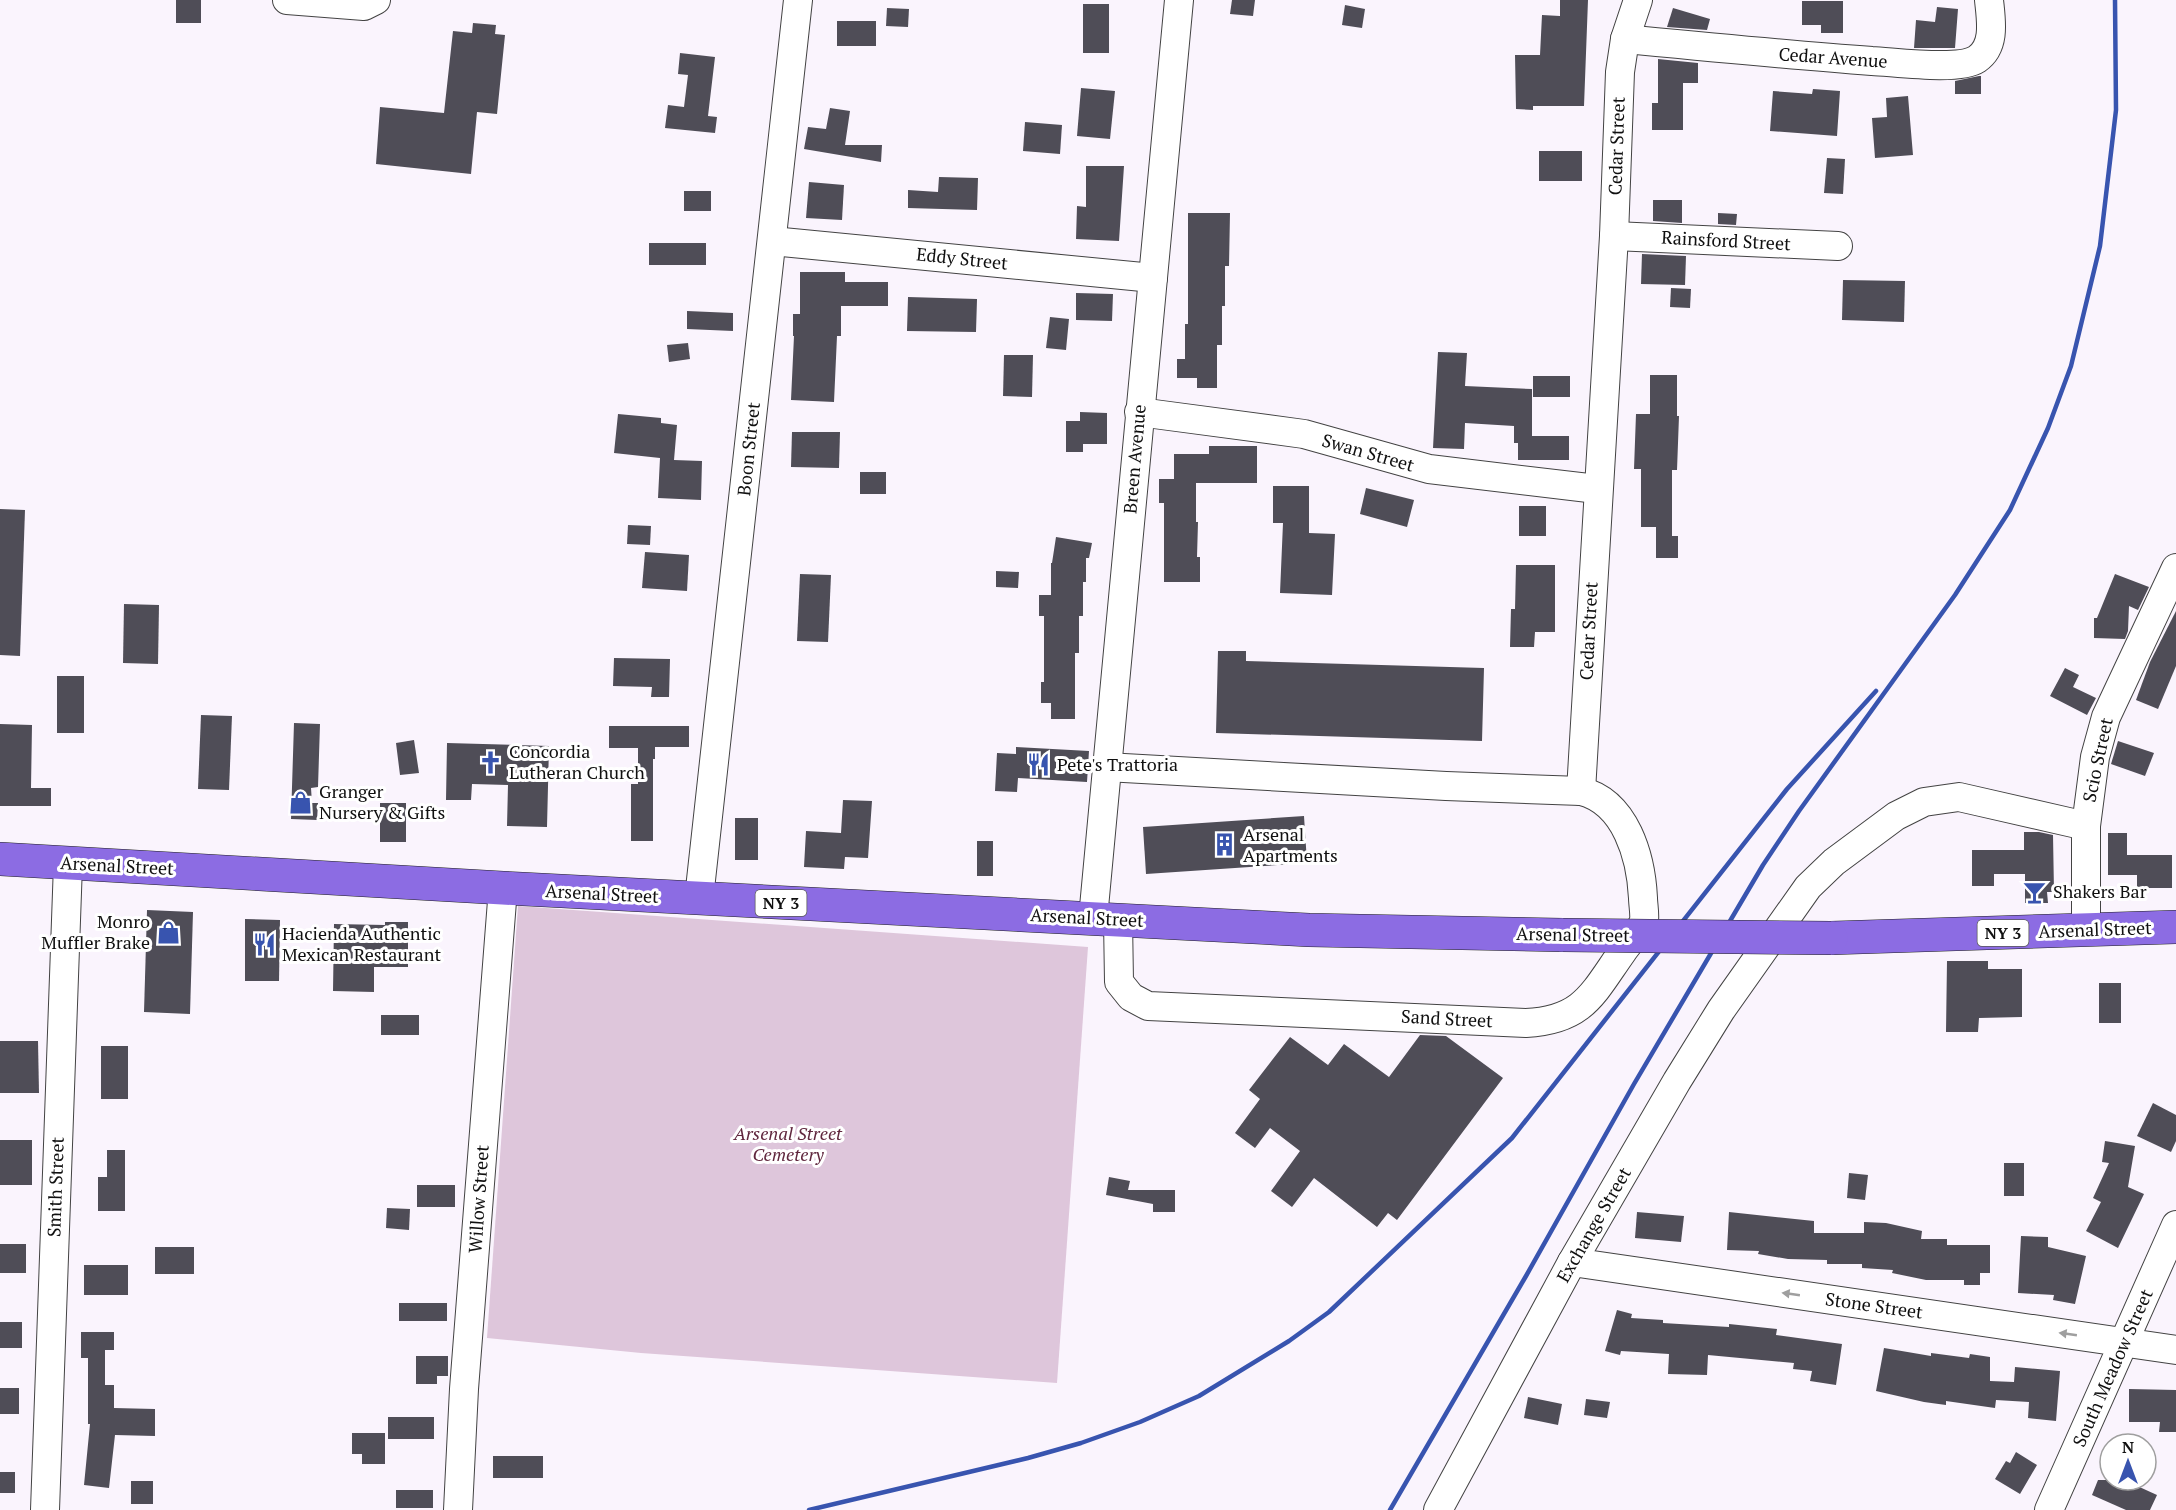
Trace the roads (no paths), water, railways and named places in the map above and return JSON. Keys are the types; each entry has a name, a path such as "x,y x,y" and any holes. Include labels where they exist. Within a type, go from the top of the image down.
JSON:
{"highway":[{"name":"Arsenal Street","path":"0,859 1310,930 1831,938 2176,927"}],"street":[{"path":"287,0 364,6 376,0"},
{"name":"Boon Street","path":"699,898 798,0"},
{"name":"Breen Avenue","path":"1106,919 1106,767 1179,0"},
{"name":"Cedar Street","path":"1581,791 1597,489 1614,236 1620,72 1625,39 1638,0"},
{"name":"Cedar Avenue","path":"1625,39 1797,56 1957,64 1975,60 1987,50 1992,26 1989,0"},
{"name":"Rainsford Street","path":"1614,236 1838,246"},
{"name":"Eddy Street","path":"772,241 1152,278"},
{"name":"Swan Street","path":"1140,412 1304,434 1428,469 1597,489"},
{"name":"Scio Street","path":"2086,931 2086,826 2095,757 2106,717 2176,568"},
{"path":"1106,767 1446,786 1581,791"},
{"name":"Sand Street","path":"1106,919 1119,982 1131,997 1148,1006 1514,1023 1547,1022 1568,1015 1589,998 1644,921 1642,877 1631,835 1608,803 1581,791"},
{"name":"Exchange Street","path":"1438,1510 1572,1262 1683,1072 1721,1010 1808,887 1834,862 1896,816 1924,802 1959,797 2086,826"},
{"name":"Smith Street","path":"45,1510 68,864"},
{"name":"Willow Street","path":"458,1510 464,1389 503,888"},
{"name":"South Meadow Street","path":"2049,1510 2176,1225"},
{"name":"Stone Street","path":"1572,1262 2176,1350"}],"railway":[{"path":"1390,1510 1634,1084 1763,865 1799,811 1955,595 2010,510 2048,428 2071,366 2100,246 2116,110 2115,0"},
{"path":"809,1510 1028,1458 1081,1443 1140,1422 1199,1396 1289,1341 1329,1312 1512,1138 1787,789 1876,691"}],"place":[{"name":"Concordia Lutheran Church","path":"491,762"},
{"name":"Pete's Trattoria","path":"1039,765"},
{"name":"Granger Nursery & Gifts","path":"301,802"},
{"name":"Arsenal Apartments","path":"1225,845"},
{"name":"Shakers Bar","path":"2035,892"},
{"name":"Monro Muffler Brake","path":"168,932"},
{"name":"Hacienda Authentic Mexican Restaurant","path":"264,944"}],"park label":[{"name":"Arsenal Street Cemetery","path":"788,1144"}]}
